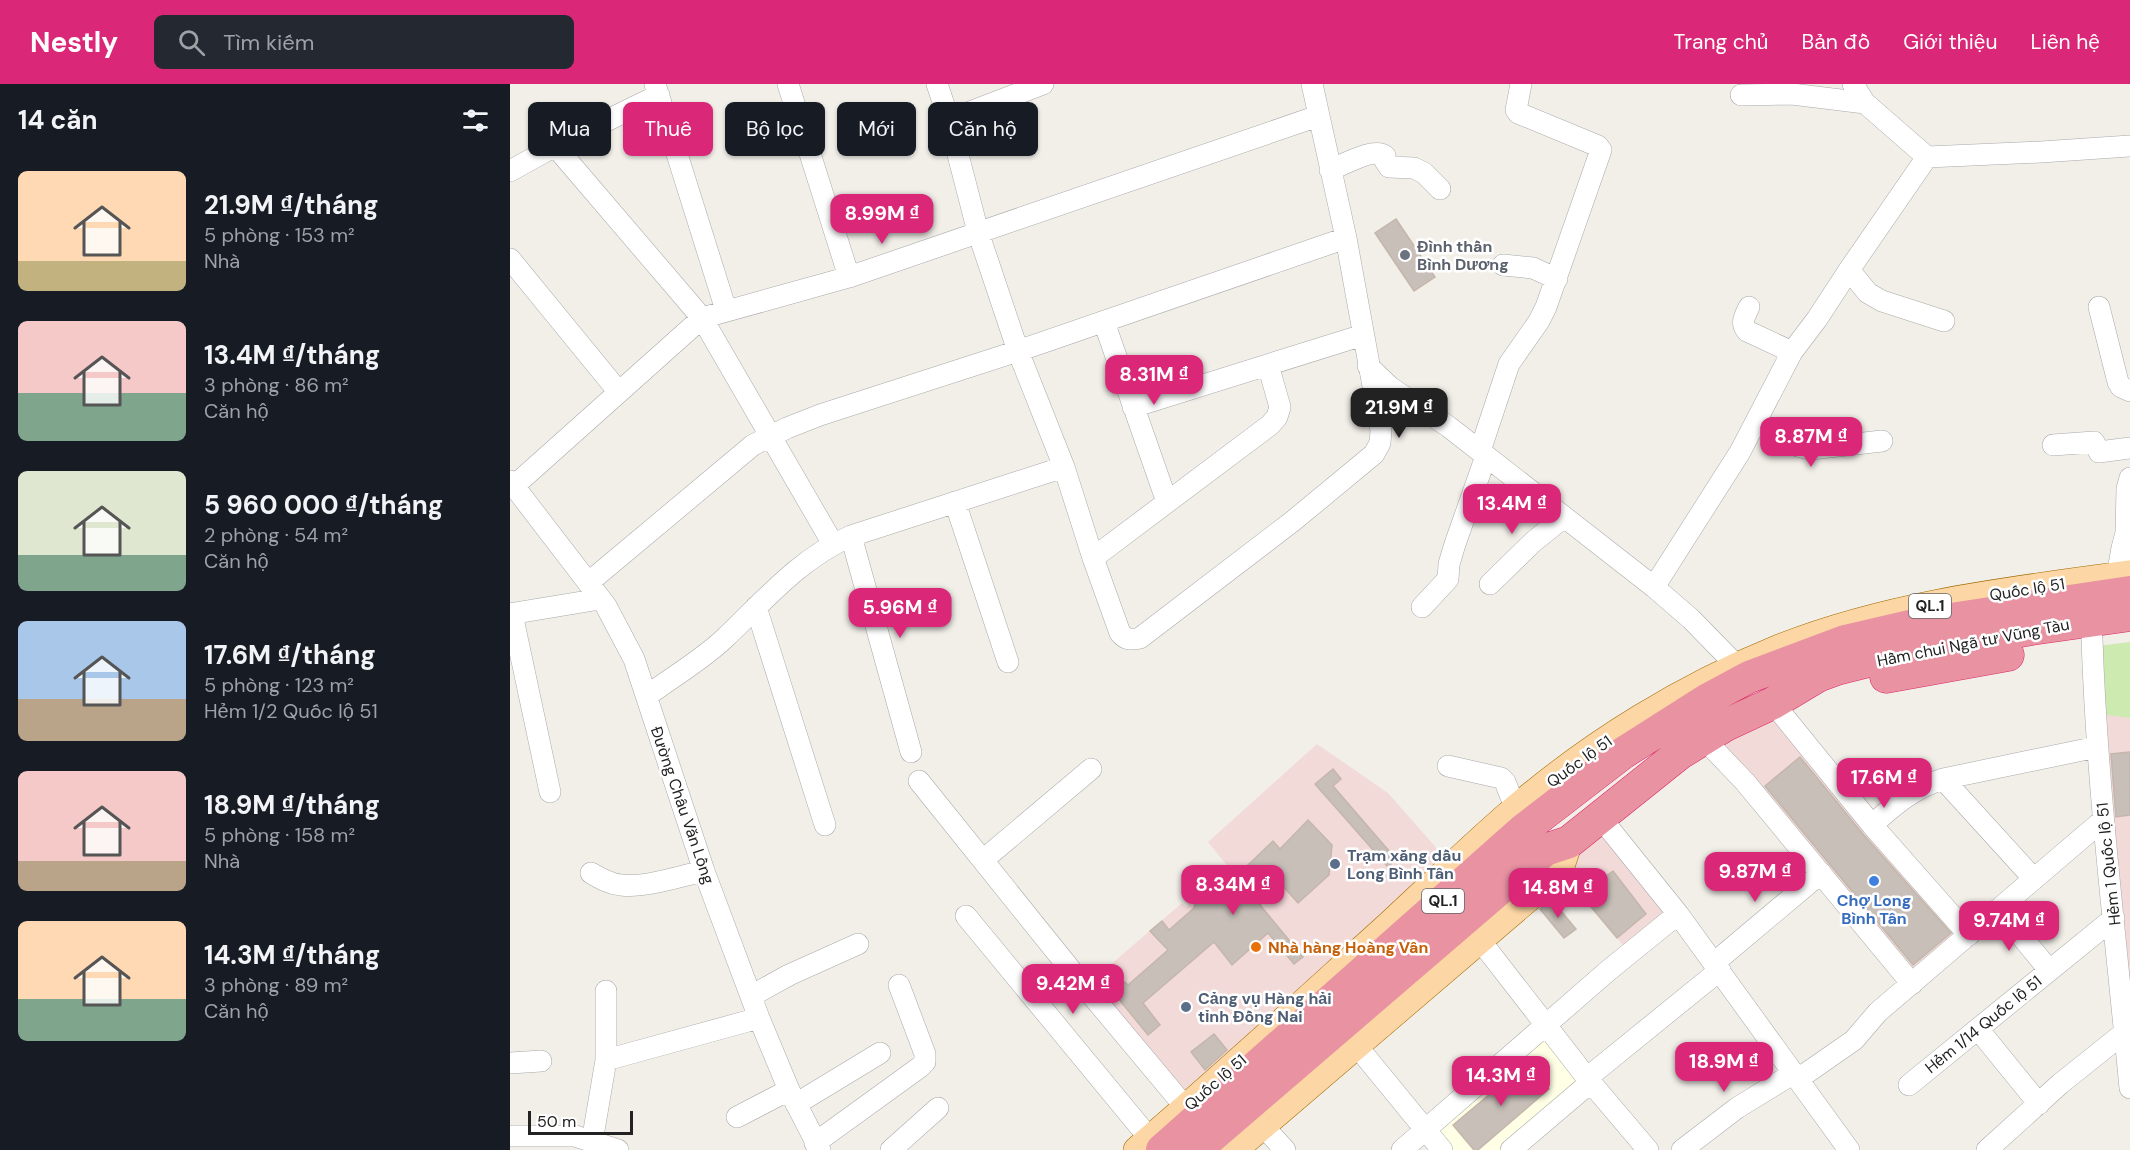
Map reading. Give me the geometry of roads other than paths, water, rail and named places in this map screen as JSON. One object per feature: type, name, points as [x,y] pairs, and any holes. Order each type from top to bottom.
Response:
[{"type":"highway","name":"Quốc lộ 51","points":[[1192,1126],[1523,830],[1623,753],[1708,699],[1741,673],[1845,641],[2126,581]]},
{"type":"highway","name":"Hầm chui Ngã tư Vũng Tàu","points":[[1818,676],[1925,647],[2130,615]]},
{"type":"highway","points":[[1818,676],[1841,685],[2130,634]]},
{"type":"highway","name":"Quốc lộ 51","points":[[1150,1146],[1192,1126],[1254,1116],[1545,850],[1569,842],[1655,772],[1704,738],[1773,703],[1818,676]]},
{"type":"main road","name":"Quốc lộ 51","points":[[1192,1126],[1244,1057],[1516,808],[1634,721],[1688,690],[1741,673]]},
{"type":"main road","name":"Quốc lộ 51","points":[[1234,1150],[1254,1116],[1356,1045],[1559,872],[1569,842]]},
{"type":"street","points":[[788,84],[849,277]]},
{"type":"street","points":[[938,84],[944,102]]},
{"type":"street","points":[[996,102],[1043,84]]},
{"type":"street","points":[[958,156],[978,232],[1018,351],[1065,466],[1093,558],[1120,633],[1124,638],[1132,640],[1140,638],[1293,521],[1374,454],[1380,443],[1380,430],[1346,238],[1312,84]]},
{"type":"street","points":[[1422,607],[1448,579],[1449,564],[1509,364],[1539,321],[1557,279],[1601,150],[1598,146],[1572,134],[1518,113],[1516,110],[1521,84]]},
{"type":"street","points":[[1853,84],[1865,103],[1927,157],[2130,146]]},
{"type":"street","points":[[611,115],[657,90],[726,310]]},
{"type":"street","points":[[1741,95],[1792,93],[1865,103]]},
{"type":"street","points":[[512,483],[702,318],[849,277],[1318,116]]},
{"type":"street","points":[[1330,170],[1380,152],[1385,156],[1389,167],[1414,168],[1424,173],[1440,189]]},
{"type":"street","points":[[510,171],[537,156]]},
{"type":"street","points":[[564,156],[702,318],[770,436],[842,540],[911,752]]},
{"type":"street","points":[[1654,587],[1740,452],[1792,352],[1927,157]]},
{"type":"street","points":[[550,792],[511,614],[594,591],[753,445],[820,415],[1018,351],[1346,238]]},
{"type":"street","points":[[510,260],[618,391]]},
{"type":"street","points":[[1503,265],[1533,268],[1557,279]]},
{"type":"street","points":[[1849,270],[1868,293],[1882,301],[1944,321]]},
{"type":"street","points":[[1749,306],[1743,327],[1792,352]]},
{"type":"street","points":[[2099,307],[2118,382],[2121,387],[2130,391]]},
{"type":"street","points":[[1104,322],[1167,502]]},
{"type":"street","points":[[1133,407],[1363,335]]},
{"type":"street","points":[[1093,558],[1270,425],[1277,417],[1280,407],[1268,365]]},
{"type":"street","points":[[1368,366],[1390,387],[1449,427],[1654,587],[1690,619],[1741,673]]},
{"type":"street","points":[[1757,421],[1801,448],[1882,441]]},
{"type":"street","points":[[2053,445],[2094,442],[2099,452],[2130,448]]},
{"type":"street","points":[[647,696],[723,640],[756,607],[803,566],[842,540],[1065,466]]},
{"type":"street","points":[[2126,581],[2122,548],[2126,533],[2127,489],[2130,478]]},
{"type":"street","name":"Đường Châu Văn Lồng","points":[[512,483],[594,591],[634,659],[695,836],[704,871],[759,1018],[792,1097],[818,1146]]},
{"type":"street","points":[[955,502],[1008,662]]},
{"type":"street","points":[[1490,584],[1533,542],[1564,517]]},
{"type":"street","points":[[756,607],[825,825]]},
{"type":"street","name":"Hẻm 1 Quốc lộ 51","points":[[2092,639],[2103,820],[2114,918],[2125,983],[2125,1032],[2130,1088]]},
{"type":"street","points":[[1773,703],[1872,825],[1969,935]]},
{"type":"street","points":[[1704,738],[1745,782],[1912,984]]},
{"type":"street","points":[[1872,825],[1896,803],[1924,785],[1942,779],[2097,747]]},
{"type":"street","points":[[1448,766],[1501,778],[1516,808]]},
{"type":"street","points":[[983,860],[1091,769]]},
{"type":"street","points":[[1942,779],[2034,879]]},
{"type":"street","points":[[919,781],[1192,1126]]},
{"type":"street","points":[[1600,817],[1717,966],[1796,1076],[1840,1146]]},
{"type":"street","points":[[1682,1150],[1737,1108],[1796,1076],[1854,1040],[1878,1012],[2103,820]]},
{"type":"street","points":[[591,873],[604,881],[622,886],[644,884],[704,871]]},
{"type":"street","points":[[1511,1150],[1821,873]]},
{"type":"street","points":[[1999,909],[2049,970]]},
{"type":"street","points":[[1402,1150],[1609,969],[1678,914]]},
{"type":"street","points":[[966,916],[1150,1146]]},
{"type":"street","name":"Hẻm 1/14 Quốc lộ 51","points":[[1909,1085],[2114,918]]},
{"type":"street","points":[[1479,939],[1589,1080],[1648,1150]]},
{"type":"street","points":[[751,996],[789,975],[858,944]]},
{"type":"street","points":[[818,1146],[925,1062],[925,1054],[899,985]]},
{"type":"street","points":[[591,1142],[606,1060],[606,991]]},
{"type":"street","points":[[606,1060],[759,1018]]},
{"type":"street","points":[[1978,1029],[2039,1104]]},
{"type":"street","points":[[1987,1150],[2125,1032]]},
{"type":"street","points":[[1356,1045],[1442,1150]]},
{"type":"street","points":[[737,1117],[792,1097],[880,1053]]},
{"type":"street","points":[[510,1063],[542,1061]]},
{"type":"street","points":[[891,1150],[938,1108]]},
{"type":"street","points":[[1254,1116],[1285,1150]]},
{"type":"street","points":[[510,1136],[575,1137],[618,1150]]},
{"type":"place","name":"Đình thần Bình Dương","points":[[1405,255]]},
{"type":"place","name":"Trạm xăng dầu Long Bình Tân","points":[[1335,864]]},
{"type":"place","name":"Chợ Long Bình Tân","points":[[1874,881]]},
{"type":"place","name":"Nhà hàng Hoàng Vân","points":[[1256,947]]},
{"type":"place","name":"Cảng vụ Hàng hải tỉnh Đồng Nai","points":[[1186,1007]]}]
